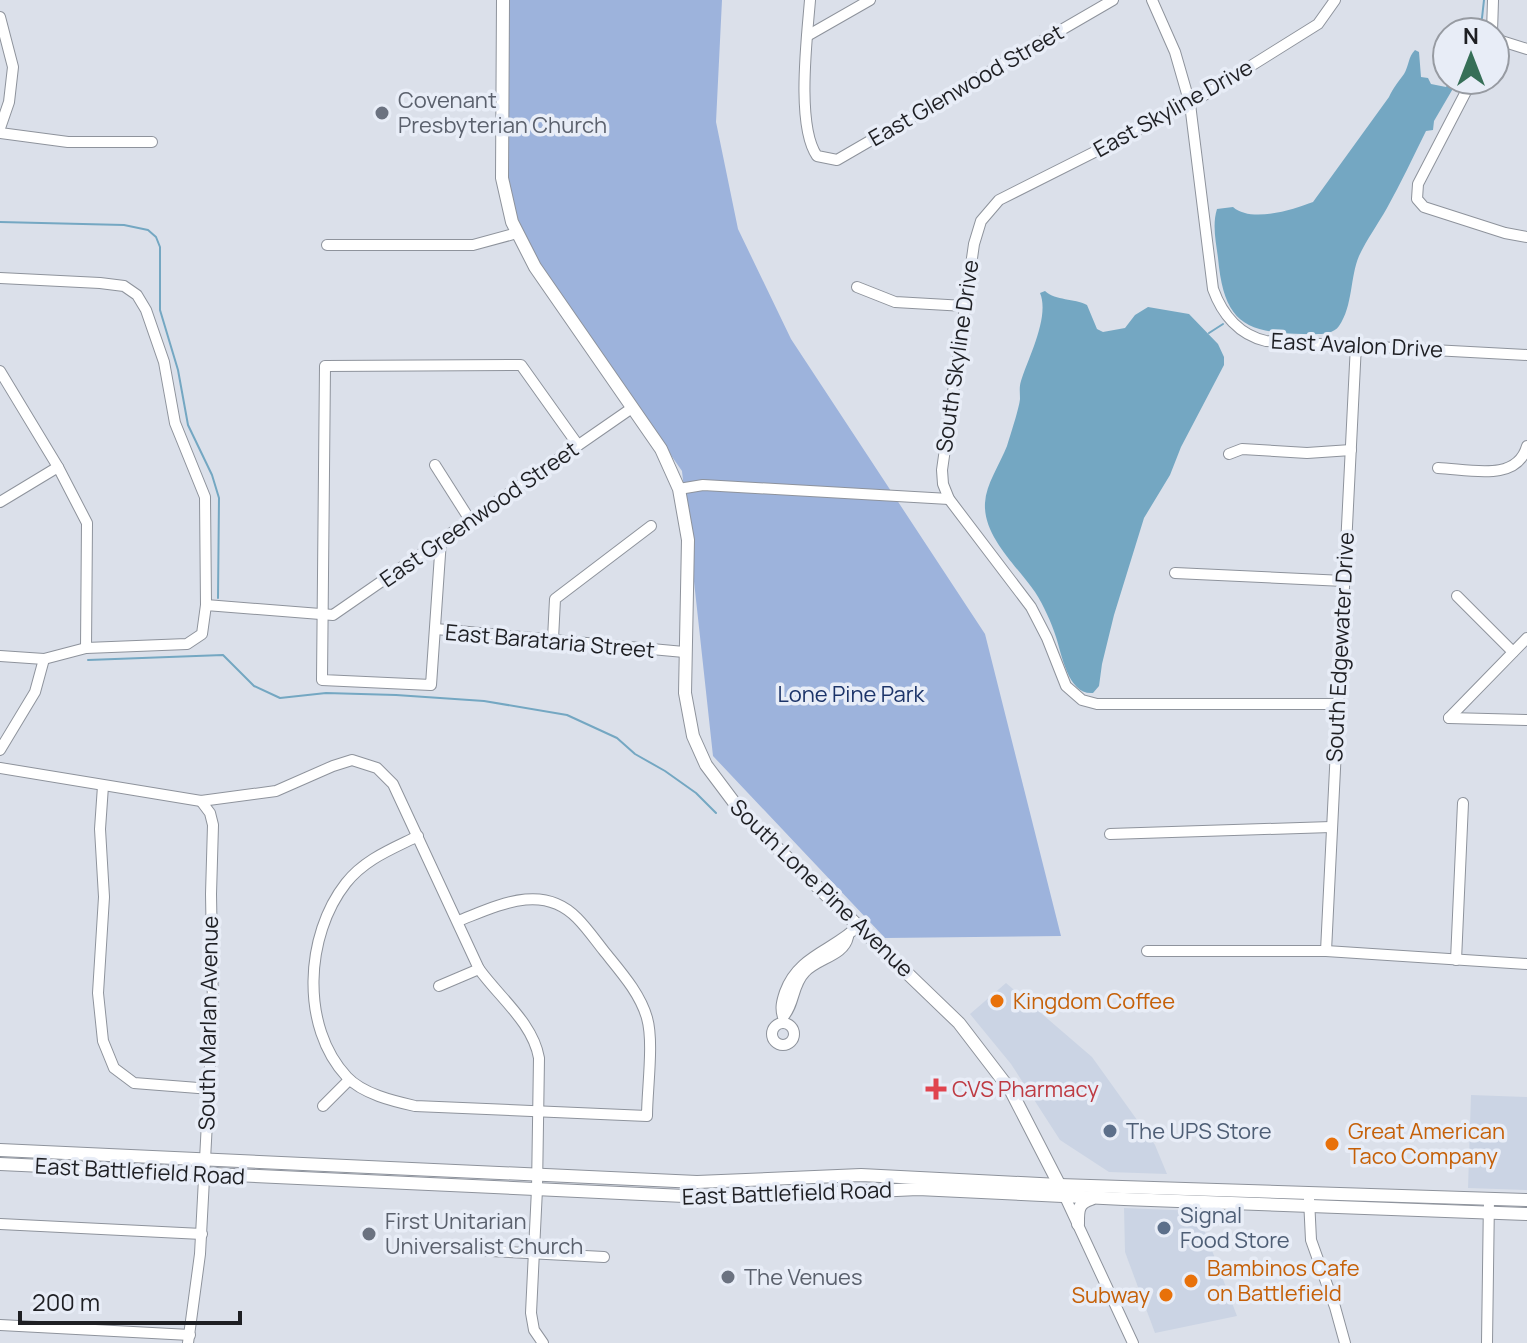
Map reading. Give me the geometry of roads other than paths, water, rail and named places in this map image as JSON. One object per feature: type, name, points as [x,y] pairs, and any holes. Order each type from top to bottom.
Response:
[{"type":"main road","name":"South Lone Pine Avenue","points":[[503,0],[501,166],[506,200],[517,233],[535,267],[666,459],[679,489],[688,540],[685,693],[697,746],[713,776],[745,817],[940,1003],[972,1039],[1011,1091],[1062,1191]]},
{"type":"main road","points":[[1019,1182],[1034,1177],[1039,1171],[1040,1155],[1034,1137]]},
{"type":"main road","name":"East Battlefield Road","points":[[0,1150],[204,1160],[727,1198],[918,1189],[1309,1191],[1527,1200]]},
{"type":"main road","name":"East Battlefield Road","points":[[0,1164],[205,1174],[537,1183],[697,1182],[861,1175],[1019,1182],[1097,1198],[1527,1214]]},
{"type":"main road","points":[[1078,1224],[1079,1207],[1083,1202],[1097,1198]]},
{"type":"street","points":[[807,36],[810,0]]},
{"type":"street","points":[[807,36],[870,0]]},
{"type":"street","name":"East Glenwood Street","points":[[807,36],[805,111],[808,143],[817,156],[837,160],[1113,0]]},
{"type":"street","points":[[1152,0],[1175,52],[1190,104]]},
{"type":"street","name":"East Skyline Drive","points":[[999,200],[1190,104],[1318,24],[1335,0]]},
{"type":"street","points":[[0,17],[13,67],[9,102],[0,131],[68,142],[152,142]]},
{"type":"street","points":[[1464,96],[1418,184],[1416,197],[1424,207],[1527,237]]},
{"type":"street","name":"East Avalon Drive","points":[[1190,104],[1213,289],[1231,321],[1254,337],[1273,341],[1527,355]]},
{"type":"street","name":"South Skyline Drive","points":[[999,200],[981,221],[974,244],[942,455],[943,484],[949,499],[1031,607],[1066,686],[1078,698],[1097,704],[1338,704]]},
{"type":"street","points":[[327,245],[465,245],[490,242],[517,233]]},
{"type":"street","points":[[0,278],[124,286],[137,295],[146,310],[164,362],[175,423],[201,484],[205,510],[206,605],[202,634],[187,644],[86,648],[44,659],[0,656]]},
{"type":"street","points":[[857,287],[895,302],[965,306]]},
{"type":"street","name":"South Edgewater Drive","points":[[1326,951],[1356,344]]},
{"type":"street","points":[[206,605],[324,616],[325,366],[521,365],[578,445]]},
{"type":"street","points":[[0,371],[58,467],[87,523],[86,648]]},
{"type":"street","name":"East Greenwood Street","points":[[324,616],[333,615],[632,408]]},
{"type":"street","points":[[1438,468],[1510,469],[1517,464],[1527,446]]},
{"type":"street","points":[[1229,454],[1242,449],[1307,453],[1351,450]]},
{"type":"street","points":[[435,465],[470,520]]},
{"type":"street","points":[[0,502],[58,467]]},
{"type":"street","points":[[679,489],[703,485],[949,499]]},
{"type":"street","points":[[553,639],[555,599],[651,526]]},
{"type":"street","points":[[436,629],[441,540]]},
{"type":"street","points":[[1175,573],[1344,581]]},
{"type":"street","points":[[1457,596],[1513,652]]},
{"type":"street","name":"East Barataria Street","points":[[324,616],[322,680],[431,685],[436,629],[684,652]]},
{"type":"street","points":[[1527,638],[1449,718],[1527,720]]},
{"type":"street","points":[[0,750],[35,692],[44,659]]},
{"type":"street","points":[[0,768],[201,801],[276,791],[352,760],[377,768],[393,784],[479,969],[530,1031],[536,1044],[539,1058],[532,1322],[543,1343]]},
{"type":"street","points":[[103,786],[100,829],[104,897],[98,993],[103,1041],[114,1068],[134,1083],[211,1089]]},
{"type":"street","name":"South Marlan Avenue","points":[[189,1339],[202,1234],[204,1160],[211,1089],[213,825],[210,813],[201,801]]},
{"type":"street","points":[[1456,960],[1463,803]]},
{"type":"street","points":[[1110,834],[1331,827]]},
{"type":"street","points":[[418,836],[367,861],[331,904],[321,931],[315,962],[316,1018],[333,1058],[349,1080],[387,1099],[415,1106],[647,1116],[647,1018],[630,983],[577,917],[546,900],[528,899],[509,901],[458,921]]},
{"type":"street","points":[[783,1020],[781,1010],[789,982],[800,972],[805,961],[840,945],[859,925]]},
{"type":"street","points":[[1147,951],[1326,951],[1527,964]]},
{"type":"street","points":[[439,986],[479,969]]},
{"type":"street","points":[[323,1106],[349,1080]]},
{"type":"street","name":"South Lone Pine Avenue","points":[[1062,1191],[1133,1343]]},
{"type":"street","points":[[1309,1191],[1312,1245],[1345,1343]]},
{"type":"street","points":[[1487,1343],[1489,1198]]},
{"type":"street","points":[[0,1224],[202,1234]]},
{"type":"street","points":[[452,1249],[604,1257]]},
{"type":"street","points":[[0,1325],[189,1339]]},
{"type":"waterway","points":[[1482,16],[1484,0]]},
{"type":"waterway","points":[[0,222],[124,225],[148,230],[156,237],[160,247],[160,310],[178,370],[188,425],[212,475],[219,498],[218,598]]},
{"type":"waterway","points":[[1209,333],[1223,324]]},
{"type":"waterway","points":[[88,660],[223,655],[254,686],[280,698],[326,693],[396,695],[484,701],[567,715],[617,738],[635,754],[696,793],[716,813]]},
{"type":"place","name":"Covenant Presbyterian Church","points":[[382,113]]},
{"type":"place","name":"Kingdom Coffee","points":[[997,1001]]},
{"type":"place","name":"CVS Pharmacy","points":[[936,1089]]},
{"type":"place","name":"The UPS Store","points":[[1110,1131]]},
{"type":"place","name":"Great American Taco Company","points":[[1332,1144]]},
{"type":"place","name":"Signal Food Store","points":[[1164,1228]]},
{"type":"place","name":"First Unitarian Universalist Church","points":[[369,1234]]},
{"type":"place","name":"The Venues","points":[[728,1277]]},
{"type":"place","name":"Bambinos Cafe on Battlefield","points":[[1191,1281]]},
{"type":"place","name":"Subway","points":[[1166,1295]]},
{"type":"park label","name":"Lone Pine Park","points":[[851,694]]}]
